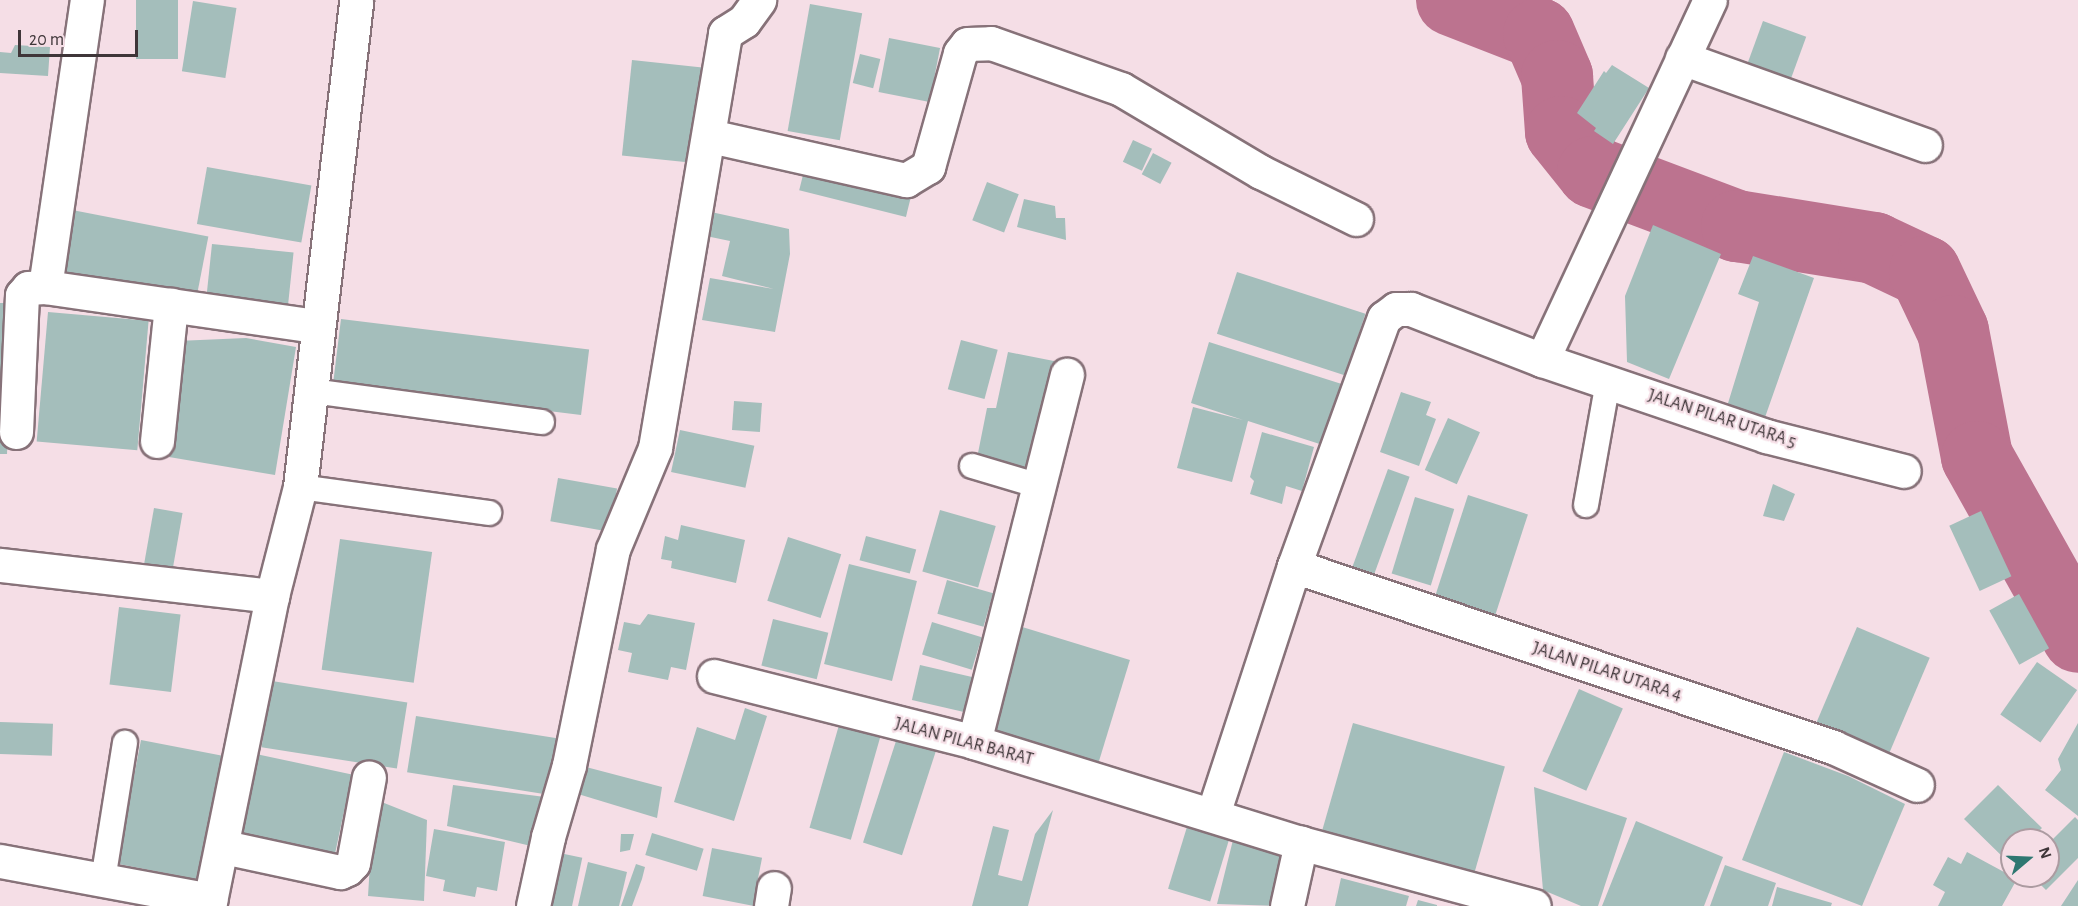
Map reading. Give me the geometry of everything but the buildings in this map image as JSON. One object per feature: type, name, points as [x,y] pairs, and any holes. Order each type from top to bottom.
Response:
[{"type":"street","points":[[45,287],[87,0]]},
{"type":"street","points":[[0,861],[209,903],[224,847],[272,596],[300,488],[356,0]]},
{"type":"street","points":[[533,906],[548,837],[569,765],[613,549],[655,448],[710,136],[725,33],[744,21],[759,0]]},
{"type":"street","points":[[1542,360],[1638,149],[1710,0]]},
{"type":"street","points":[[710,136],[906,180],[928,167],[960,52],[967,44],[991,43],[1121,89],[1261,172],[1356,219]]},
{"type":"street","points":[[1682,58],[1925,145]]},
{"type":"street","points":[[16,432],[22,295],[28,288],[45,287],[317,326]]},
{"type":"street","points":[[157,441],[171,305]]},
{"type":"street","name":"JALAN PILAR UTARA 5","points":[[1213,814],[1294,566],[1384,318],[1396,309],[1411,309],[1542,360],[1766,436],[1904,471]]},
{"type":"street","points":[[975,742],[1036,485],[1067,375]]},
{"type":"street","points":[[0,565],[272,596]]},
{"type":"street","name":"JALAN PILAR UTARA 4","points":[[1294,566],[1824,744],[1917,785]]},
{"type":"street","name":"JALAN PILAR BARAT","points":[[714,676],[975,742],[1301,843],[1534,906]]},
{"type":"street","points":[[224,847],[340,872],[348,869],[353,863],[369,777]]},
{"type":"street","points":[[1287,906],[1301,843]]},
{"type":"lane","points":[[1586,505],[1608,382]]},
{"type":"lane","points":[[312,391],[542,422]]},
{"type":"lane","points":[[972,466],[1036,485]]},
{"type":"lane","points":[[300,488],[489,513]]},
{"type":"lane","points":[[103,880],[125,742]]},
{"type":"waterway","points":[[1452,0],[1539,34],[1557,76],[1561,132],[1593,172],[1737,226],[1874,248],[1925,272],[1953,331],[1977,457],[2078,637]]}]
